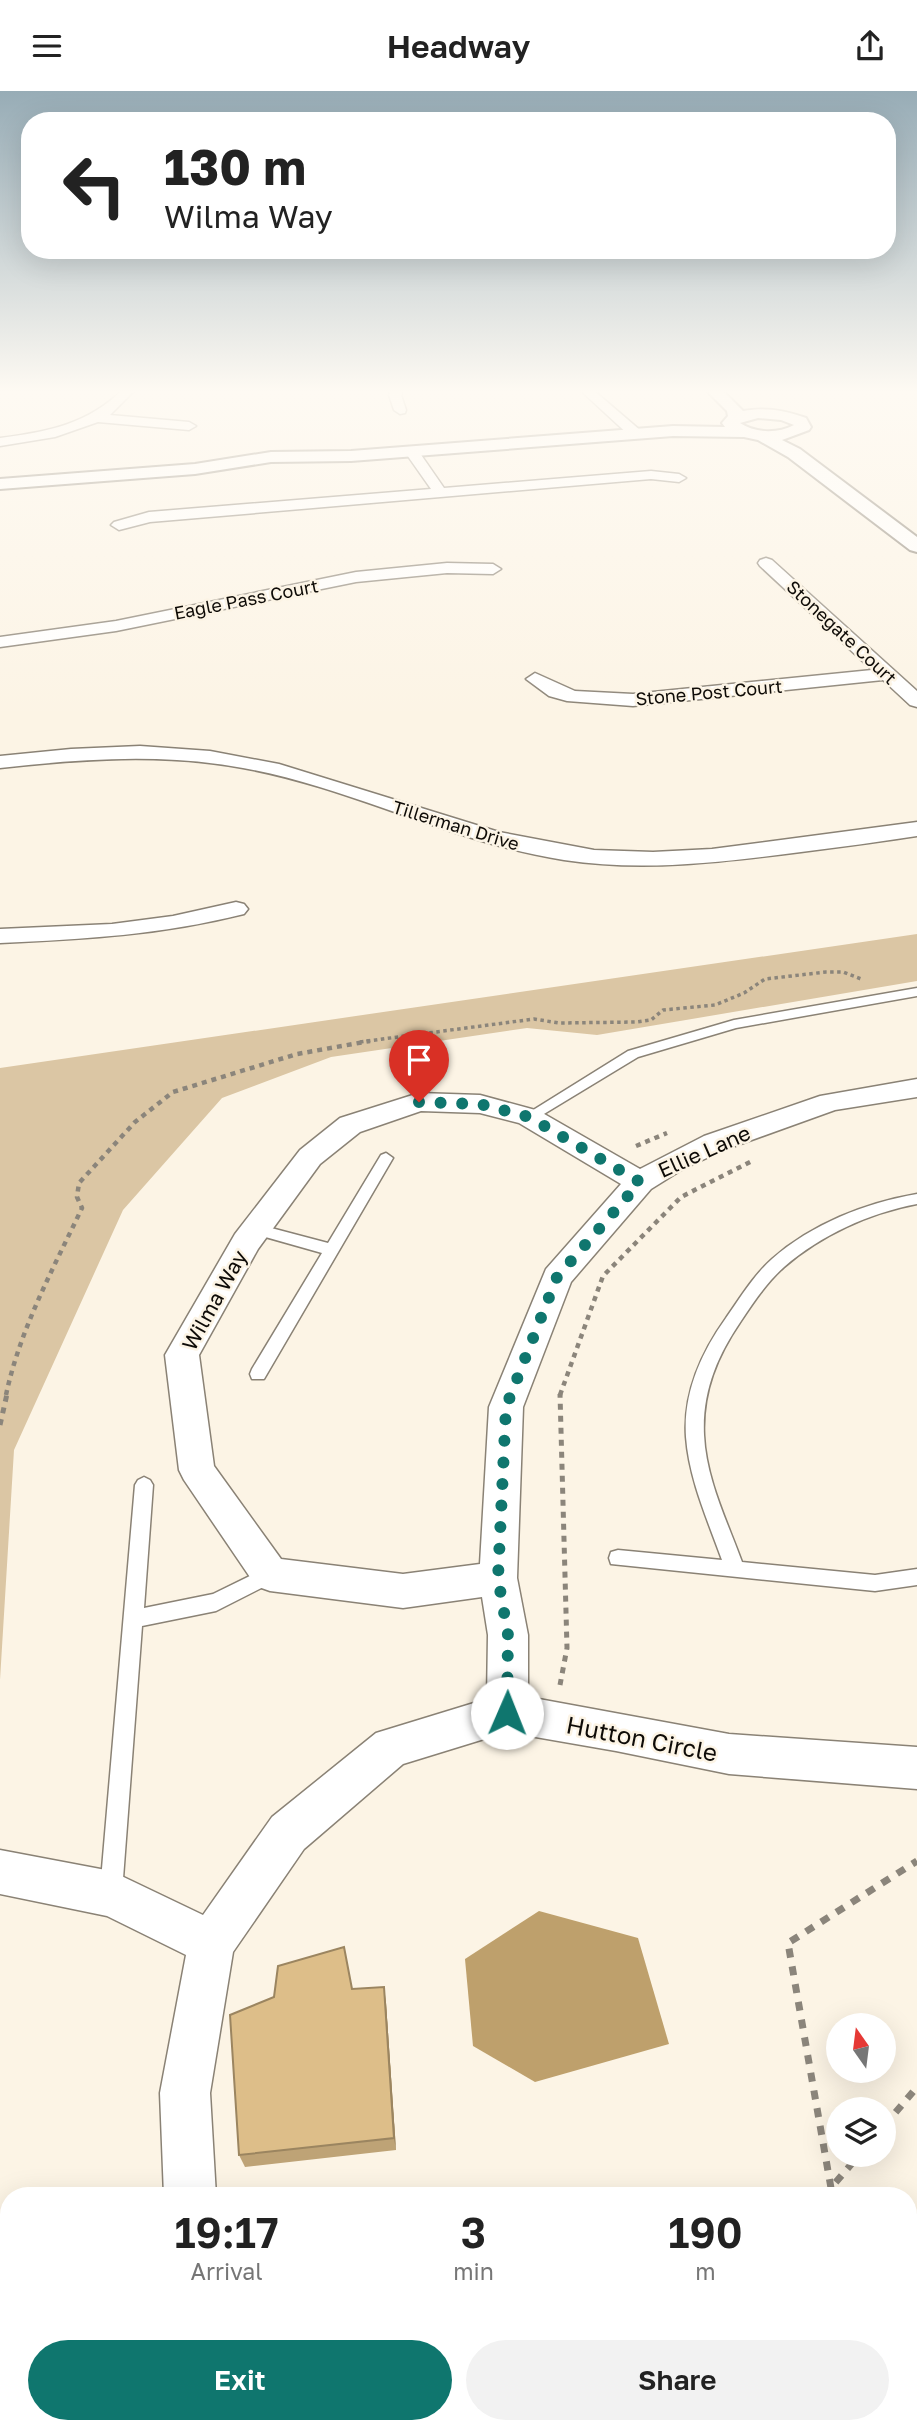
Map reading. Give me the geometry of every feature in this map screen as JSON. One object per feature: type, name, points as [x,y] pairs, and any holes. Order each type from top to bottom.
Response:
[{"type":"main road","points":[[854,498],[917,546]]},
{"type":"main road","points":[[879,498],[917,526]]},
{"type":"street","points":[[119,525],[149,517],[366,498]]},
{"type":"street","name":"Stonegate Court","points":[[766,562],[917,701]]},
{"type":"street","name":"Eagle Pass Court","points":[[0,642],[84,632],[268,593],[345,580],[462,567],[493,569]]},
{"type":"street","name":"Stone Post Court","points":[[535,679],[556,692],[574,697],[633,700],[887,674]]},
{"type":"street","name":"Tillerman Drive","points":[[0,762],[129,751],[211,756],[280,770],[522,846],[597,857],[663,859],[720,856],[917,829]]},
{"type":"street","points":[[0,936],[112,931],[173,923],[236,909]]},
{"type":"street","name":"Ellie Lane","points":[[507,1713],[508,1635],[498,1578],[506,1407],[557,1277],[640,1182],[673,1161],[714,1143],[830,1102],[917,1088]]},
{"type":"street","name":"Wilma Way","points":[[270,1574],[197,1470],[182,1355],[246,1242],[310,1157],[350,1125],[419,1102],[480,1104],[529,1117],[640,1182]]},
{"type":"street","points":[[270,1574],[403,1591],[498,1578]]},
{"type":"street","name":"Hutton Circle","points":[[190,2187],[185,2093],[211,1943],[288,1833],[391,1747],[507,1713],[729,1754],[917,1768]]},
{"type":"street","points":[[0,1872],[111,1894],[211,1943]]},
{"type":"lane","points":[[529,1117],[634,1053],[734,1024],[917,992]]},
{"type":"lane","points":[[258,1374],[386,1158]]},
{"type":"lane","points":[[735,1568],[703,1479],[698,1444],[695,1421],[707,1361],[741,1308],[777,1263],[836,1226],[894,1202],[917,1199]]},
{"type":"lane","points":[[256,1229],[332,1250]]},
{"type":"lane","points":[[111,1894],[144,1485]]},
{"type":"lane","points":[[618,1557],[875,1583],[917,1577]]},
{"type":"lane","points":[[135,1619],[216,1602],[270,1574]]},
{"type":"path","points":[[554,1721],[566,1648],[561,1393],[599,1289],[604,1276],[681,1197],[763,1155]]},
{"type":"path","points":[[831,2187],[788,1943],[917,1861]]},
{"type":"path","points":[[896,2112],[917,2087]]},
{"type":"path","points":[[832,2187],[849,2167]]},
{"type":"shaded area","points":[[917,934],[917,981],[597,1035],[527,1028],[331,1057],[222,1098],[123,1210],[14,1450],[0,1680],[0,1068]]},
{"type":"shaded area","points":[[539,1911],[638,1938],[669,2044],[535,2082],[473,2046],[465,1959]]},
{"type":"building","points":[[344,1947],[352,1989],[384,1987],[394,2138],[239,2155],[230,2015],[274,1997],[278,1966]]},
{"type":"route","points":[[419,1102],[480,1104],[529,1117],[640,1182],[557,1277],[506,1407],[498,1578],[508,1635],[507,1713]]}]
